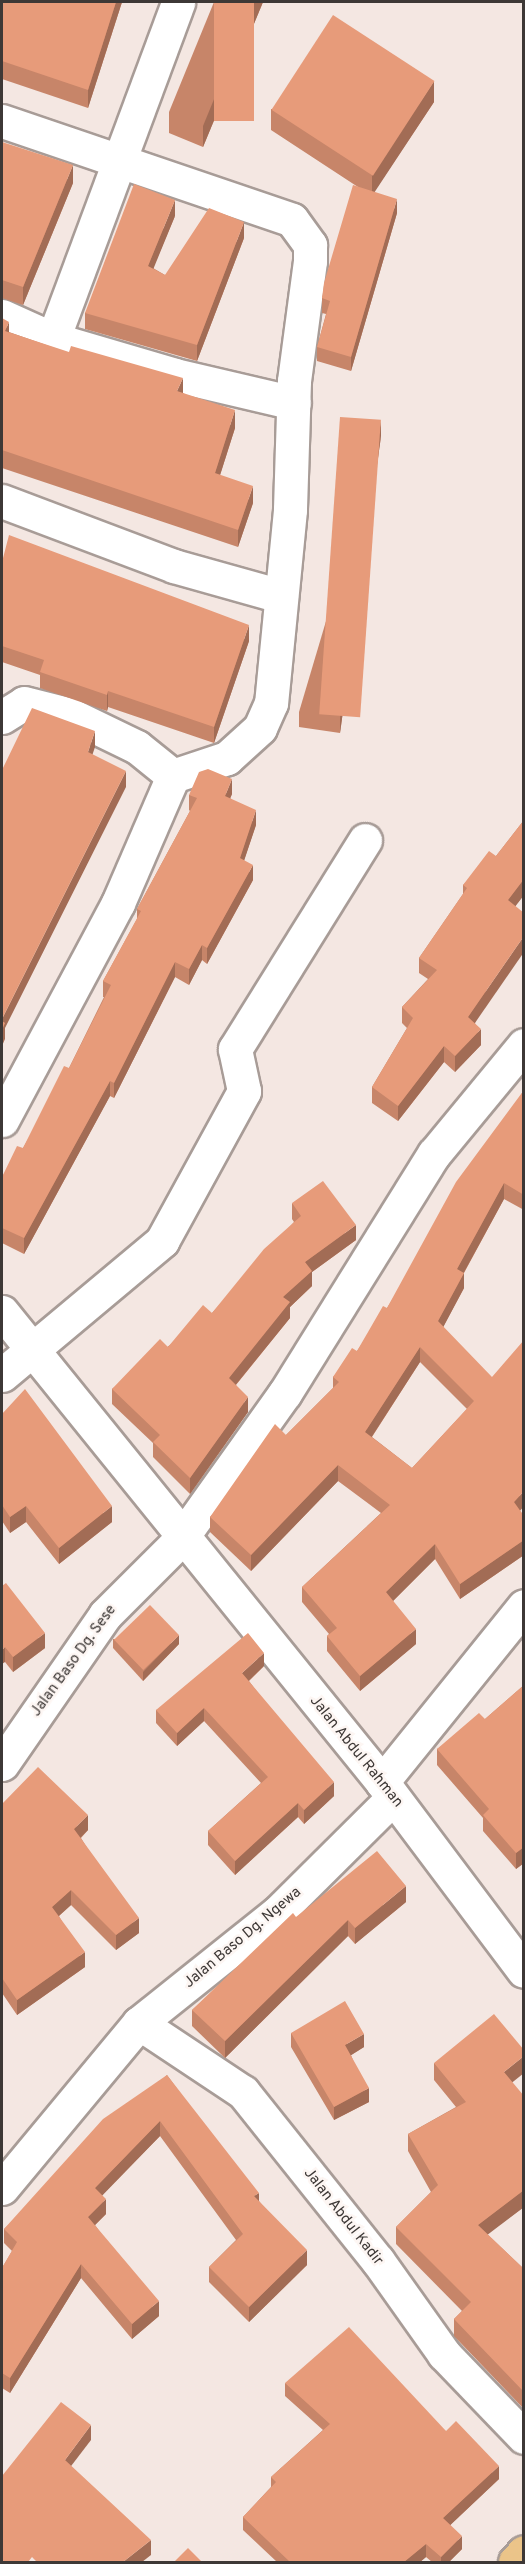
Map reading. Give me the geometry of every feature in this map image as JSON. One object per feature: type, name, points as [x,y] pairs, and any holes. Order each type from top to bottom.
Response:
[{"type":"main road","points":[[514,2562],[524,2552]]},
{"type":"street","points":[[53,339],[178,2]]},
{"type":"street","points":[[2,121],[292,220],[310,245],[294,403],[271,703],[260,728],[227,758],[173,776],[118,903],[2,1120]]},
{"type":"street","points":[[2,316],[53,339],[294,403]]},
{"type":"street","points":[[2,501],[174,566],[281,596]]},
{"type":"street","points":[[2,717],[24,703],[71,715],[136,747],[173,776]]},
{"type":"street","points":[[2,1375],[162,1241],[244,1091],[235,1049],[365,840]]},
{"type":"street","name":"Jalan Baso Dg. Sese","points":[[2,1764],[105,1615],[180,1540],[285,1393],[434,1154],[524,1045]]},
{"type":"street","name":"Jalan Abdul Rahman","points":[[2,1312],[180,1540],[388,1790],[524,1971]]},
{"type":"street","name":"Jalan Baso Dg. Ngewa","points":[[2,2188],[139,2023],[278,1913],[388,1790],[524,1606]]},
{"type":"street","name":"Jalan Abdul Kadir","points":[[139,2023],[243,2092],[378,2261],[444,2354],[524,2437]]},
{"type":"building","points":[[2,2],[116,2],[88,90],[2,61]]},
{"type":"building","points":[[214,2],[254,2],[254,121],[214,121]]},
{"type":"building","points":[[333,15],[434,81],[373,176],[271,110]]},
{"type":"building","points":[[2,142],[73,165],[23,287],[2,280]]},
{"type":"building","points":[[134,184],[175,200],[148,266],[165,275],[209,208],[244,222],[197,345],[85,313]]},
{"type":"building","points":[[353,185],[397,199],[351,357],[317,347],[330,301],[322,298],[324,283]]},
{"type":"building","points":[[2,318],[9,322],[5,331],[69,352],[71,346],[183,378],[177,391],[235,410],[215,473],[253,486],[238,530],[2,450]]},
{"type":"building","points":[[340,417],[381,420],[360,717],[319,714]]},
{"type":"building","points":[[9,535],[249,625],[214,727],[108,691],[107,695],[40,672],[44,660],[2,646],[2,562]]},
{"type":"building","points":[[32,708],[95,731],[88,752],[126,771],[2,1019],[2,770]]},
{"type":"building","points":[[208,769],[232,779],[225,796],[256,810],[240,858],[253,865],[207,948],[202,945],[189,969],[175,962],[114,1083],[110,1081],[24,1238],[2,1228],[2,1177],[17,1146],[23,1148],[64,1066],[69,1068],[111,985],[103,981],[141,911],[137,909],[197,798],[189,795],[199,772]]},
{"type":"building","points":[[524,820],[524,879],[508,900],[524,913],[524,936],[468,1017],[481,1029],[455,1056],[444,1046],[398,1106],[372,1087],[413,1018],[402,1007],[437,970],[419,958],[467,888],[463,885],[489,851],[496,856]]},
{"type":"building","points":[[524,1090],[524,1195],[504,1183],[457,1269],[464,1273],[438,1321],[492,1377],[524,1340],[524,1491],[514,1502],[524,1516],[524,1540],[460,1584],[435,1544],[386,1592],[416,1629],[360,1676],[327,1636],[337,1628],[302,1587],[390,1505],[338,1465],[251,1555],[210,1517],[275,1424],[286,1435],[339,1382],[333,1377],[352,1348],[357,1351],[383,1306],[387,1308],[456,1182]],"holes":[[[420,1347],[474,1401],[412,1468],[365,1432]]]},
{"type":"building","points":[[323,1181],[356,1225],[305,1262],[312,1271],[283,1297],[290,1302],[229,1378],[248,1397],[190,1478],[153,1442],[160,1435],[112,1389],[160,1339],[168,1347],[203,1305],[212,1313],[264,1249],[301,1216],[292,1203]]},
{"type":"building","points":[[25,1389],[112,1506],[59,1548],[26,1506],[10,1517],[2,1505],[2,1414]]},
{"type":"building","points":[[6,1583],[45,1633],[13,1657],[5,1647],[2,1650],[2,1586]]},
{"type":"building","points":[[150,1605],[179,1635],[143,1670],[114,1640]]},
{"type":"building","points":[[248,1633],[264,1653],[242,1673],[334,1782],[304,1810],[298,1803],[235,1861],[208,1831],[268,1777],[204,1708],[177,1733],[156,1710]]},
{"type":"building","points":[[524,1685],[524,1847],[516,1853],[483,1815],[489,1809],[437,1749],[479,1713],[485,1719]]},
{"type":"building","points":[[38,1767],[88,1815],[74,1829],[139,1918],[116,1935],[71,1890],[52,1907],[85,1952],[17,2000],[2,1978],[2,1804]]},
{"type":"building","points":[[377,1851],[406,1886],[355,1928],[348,1920],[225,2041],[192,2010],[293,1913],[296,1917]]},
{"type":"building","points":[[345,2001],[364,2034],[345,2045],[369,2088],[334,2107],[291,2033]]},
{"type":"building","points":[[494,2014],[524,2050],[524,2056],[504,2072],[524,2096],[524,2190],[478,2225],[524,2269],[524,2392],[454,2319],[471,2302],[396,2227],[438,2185],[408,2134],[466,2102],[434,2063]]},
{"type":"building","points":[[167,2075],[259,2193],[254,2196],[307,2250],[249,2307],[209,2267],[243,2234],[160,2121],[95,2188],[106,2199],[88,2217],[159,2301],[132,2324],[81,2264],[10,2378],[2,2373],[2,2268],[17,2242],[4,2229],[103,2119]]},
{"type":"building","points":[[349,2327],[446,2431],[456,2421],[499,2466],[443,2518],[462,2536],[441,2557],[426,2544],[404,2562],[290,2562],[243,2517],[276,2482],[271,2477],[330,2424],[285,2383]]},
{"type":"building","points":[[61,2402],[91,2425],[65,2460],[151,2540],[123,2562],[37,2562],[32,2557],[28,2562],[2,2562],[2,2476]]},
{"type":"building","points":[[188,2548],[202,2562],[174,2562]]}]
